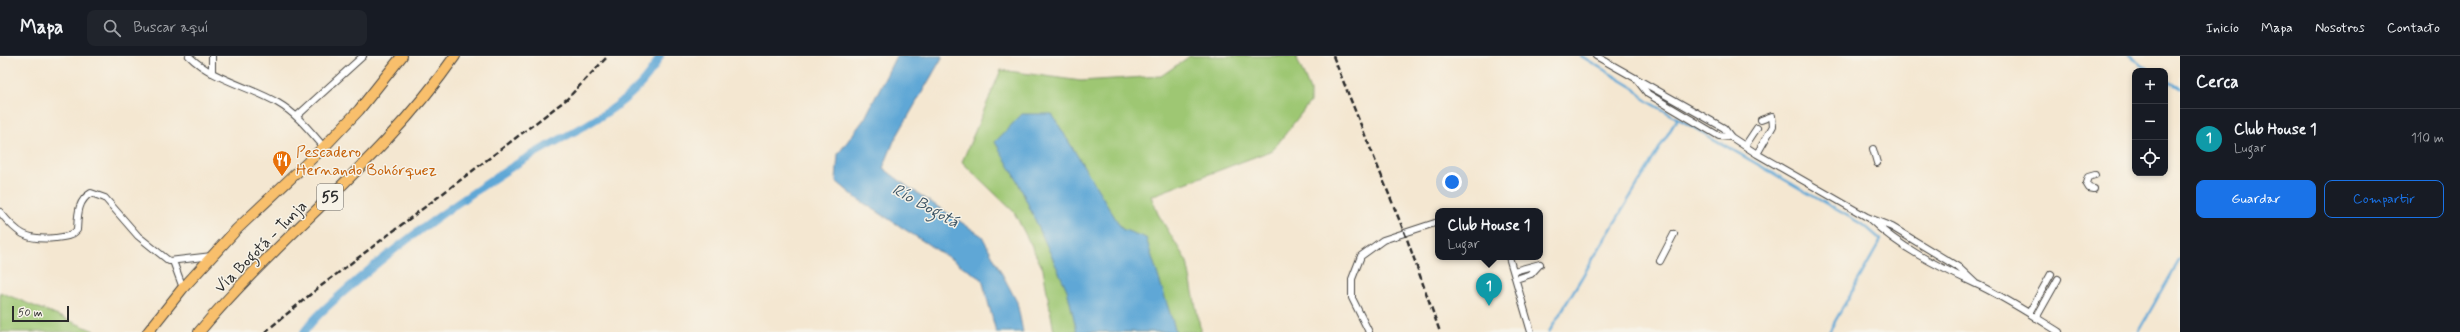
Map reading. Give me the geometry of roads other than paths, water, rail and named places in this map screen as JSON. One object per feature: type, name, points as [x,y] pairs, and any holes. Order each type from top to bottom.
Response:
[{"type":"highway","name":"Vía Bogotá - Tunja","points":[[148,332],[183,288],[212,256],[288,179],[324,147],[359,110],[402,56]]},
{"type":"highway","name":"Vía Bogotá - Tunja","points":[[199,332],[261,263],[387,139],[432,87],[455,56]]},
{"type":"street","points":[[189,56],[200,66],[212,73],[278,103],[297,116],[324,147]]},
{"type":"street","points":[[212,56],[212,73]]},
{"type":"street","points":[[297,116],[363,56]]},
{"type":"street","points":[[1596,56],[1637,80],[1652,86],[1724,128],[1731,138]]},
{"type":"street","points":[[1637,80],[1648,94],[1719,136],[1731,138],[1867,217],[1892,227],[1952,263],[1975,283]]},
{"type":"street","points":[[1757,154],[1773,126],[1772,116],[1761,120]]},
{"type":"street","points":[[1745,146],[1757,128]]},
{"type":"street","points":[[1873,149],[1877,163]]},
{"type":"street","points":[[2094,175],[2088,177],[2086,183],[2089,188],[2094,189]]},
{"type":"street","points":[[0,212],[12,227],[27,237],[40,240],[69,237],[77,230],[78,211],[82,200],[91,193],[96,194],[105,198],[138,236],[158,253],[173,261],[212,256]]},
{"type":"street","points":[[1867,217],[1886,235],[1953,274],[1975,283],[2029,313],[2059,332]]},
{"type":"street","points":[[1369,332],[1352,298],[1352,279],[1361,256],[1383,240],[1435,223]]},
{"type":"street","points":[[1660,261],[1674,234]]},
{"type":"street","points":[[1510,260],[1532,332]]},
{"type":"street","points":[[173,261],[183,288]]},
{"type":"street","points":[[1514,271],[1540,264],[1531,274],[1516,279]]},
{"type":"street","points":[[2029,313],[2051,274]]},
{"type":"street","points":[[2036,318],[2058,278]]},
{"type":"water","name":"Río Bogotá","points":[[896,56],[943,56],[894,141],[883,168],[908,187],[982,236],[1017,302],[1023,332],[996,332],[982,279],[856,198],[836,181],[838,154],[865,118]]},
{"type":"water","points":[[1022,114],[1052,114],[1122,229],[1146,238],[1176,332],[1077,332],[1067,290],[1016,178],[995,142]]},
{"type":"waterway","points":[[304,332],[321,312],[354,283],[392,251],[432,221],[534,153],[596,120],[615,107],[633,92],[648,75],[660,56]]},
{"type":"waterway","points":[[1581,56],[1634,88],[1644,99],[1865,226],[1881,240],[1829,332]]},
{"type":"waterway","points":[[2129,56],[2148,68]]},
{"type":"waterway","points":[[2168,81],[2180,88]]},
{"type":"waterway","points":[[1549,332],[1677,119]]},
{"type":"waterway","points":[[2138,332],[2180,259]]},
{"type":"railway","points":[[265,332],[317,289],[567,99],[608,56]]},
{"type":"railway","points":[[1333,56],[1407,239],[1440,332]]},
{"type":"place","name":"Pescadero Hernando Bohórquez","points":[[282,177]]},
{"type":"place","name":"Club House 1","points":[[1489,306]]}]
